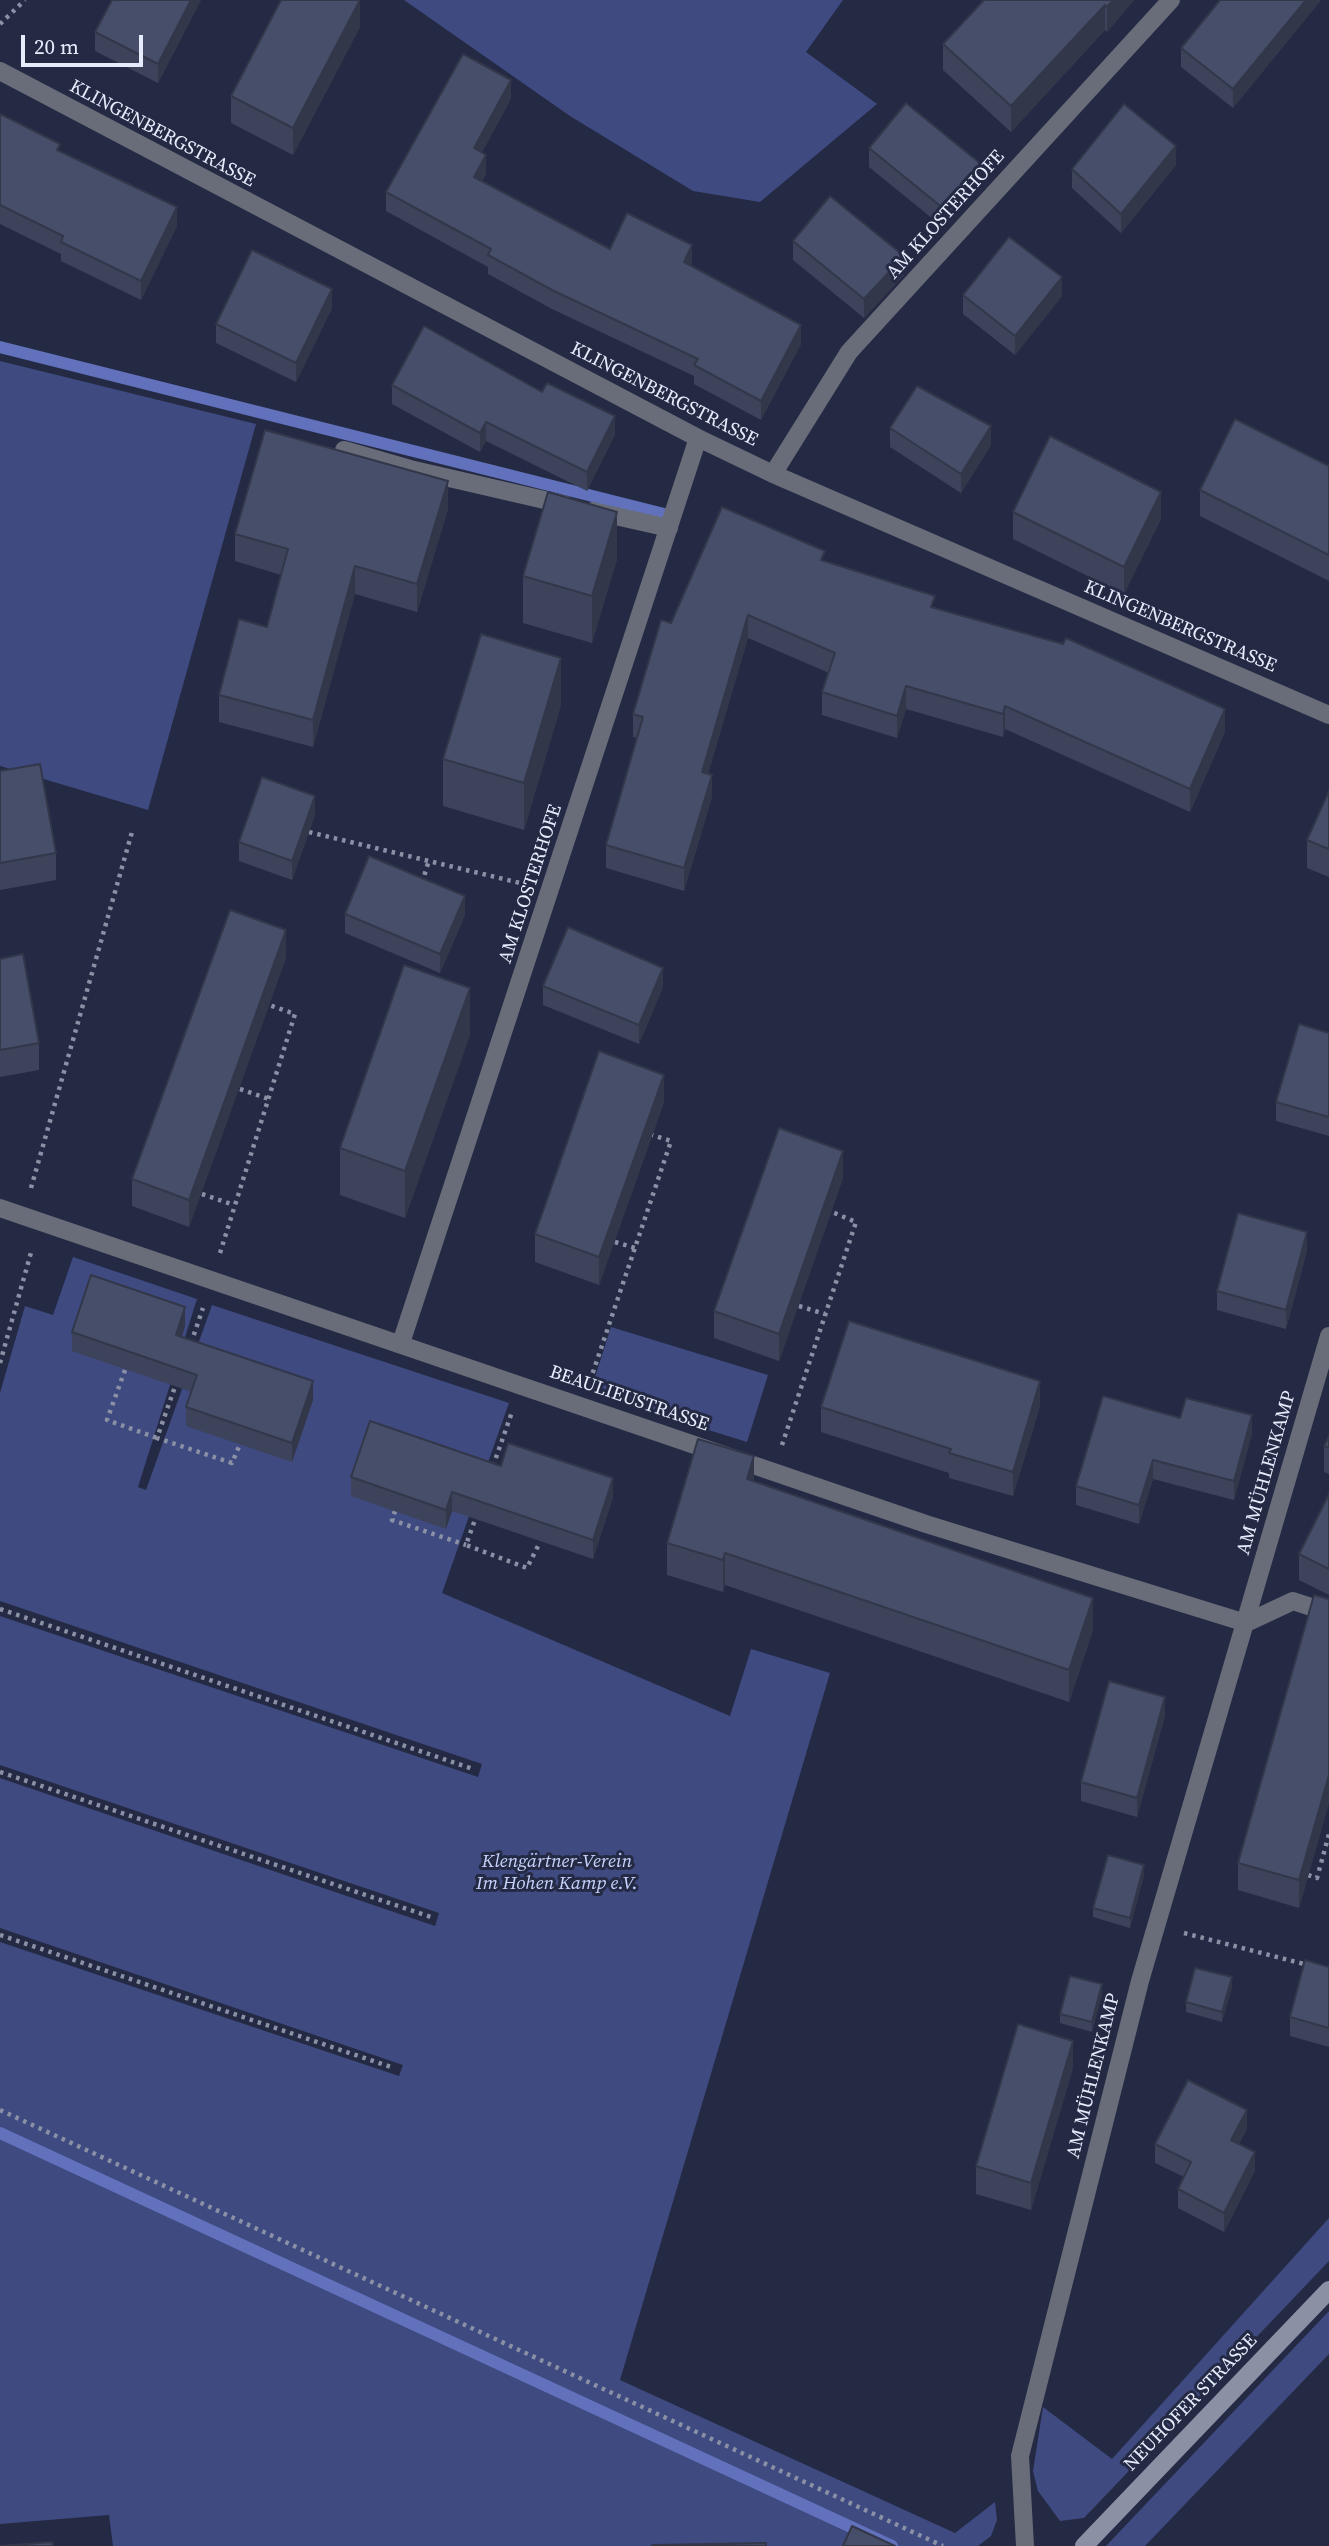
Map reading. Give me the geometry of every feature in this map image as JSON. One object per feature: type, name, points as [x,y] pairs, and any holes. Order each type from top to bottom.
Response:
[{"type":"street","name":"AM KLOSTERHOFE","points":[[773,474],[849,352],[1171,0]]},
{"type":"street","name":"KLINGENBERGSTRASSE","points":[[0,71],[698,438],[773,474],[1329,715]]},
{"type":"street","name":"AM KLOSTERHOFE","points":[[401,1343],[698,438]]},
{"type":"street","points":[[344,450],[410,469],[668,528]]},
{"type":"street","name":"BEAULIEUSTRASSE","points":[[0,1208],[926,1524],[1246,1623]]},
{"type":"street","name":"AM MÜHLENKAMP","points":[[1025,2546],[1020,2456],[1156,1926],[1329,1336]]},
{"type":"street","points":[[1246,1623],[1293,1601],[1329,1613]]},
{"type":"street","name":"NEUHOFER STRASSE","points":[[1084,2546],[1329,2290]]},
{"type":"path","points":[[0,24],[25,0]]},
{"type":"path","points":[[0,1363],[34,1242],[23,1217],[132,832]]},
{"type":"path","points":[[309,832],[551,890]]},
{"type":"path","points":[[418,895],[429,860]]},
{"type":"path","points":[[190,1346],[213,1281],[234,1205],[295,1014],[269,1005]]},
{"type":"path","points":[[240,1089],[269,1099]]},
{"type":"path","points":[[582,1405],[671,1141],[652,1135]]},
{"type":"path","points":[[202,1194],[234,1205]]},
{"type":"path","points":[[773,1473],[856,1222],[832,1212]]},
{"type":"path","points":[[615,1242],[635,1248]]},
{"type":"path","points":[[799,1306],[825,1314]]},
{"type":"path","points":[[125,1370],[107,1420],[232,1463],[240,1444]]},
{"type":"path","points":[[157,1437],[180,1372]]},
{"type":"path","points":[[492,1471],[522,1385]]},
{"type":"path","points":[[466,1545],[479,1508]]},
{"type":"path","points":[[395,1511],[392,1520],[527,1567],[540,1542]]},
{"type":"path","points":[[0,1609],[473,1769]]},
{"type":"path","points":[[0,1772],[431,1917]]},
{"type":"path","points":[[1308,1875],[1317,1878],[1329,1834]]},
{"type":"path","points":[[1156,1926],[1316,1967]]},
{"type":"path","points":[[0,1935],[394,2068]]},
{"type":"path","points":[[0,2110],[943,2546]]},
{"type":"green space","points":[[404,0],[843,0],[806,52],[877,104],[760,202],[693,191],[570,116]]},
{"type":"green space","points":[[0,361],[256,424],[148,810],[0,766]]},
{"type":"green space","name":"Klengärtner-Verein Im Hohen Kamp e.V.","points":[[73,1257],[197,1299],[138,1487],[146,1490],[212,1305],[509,1403],[442,1593],[730,1716],[751,1649],[830,1673],[620,2380],[955,2533],[995,2502],[997,2520],[991,2536],[978,2546],[113,2546],[109,2515],[0,2524],[0,1942],[399,2076],[403,2065],[0,1928],[0,1778],[435,1926],[439,1913],[0,1765],[0,1616],[478,1777],[482,1764],[0,1601],[0,1393],[25,1306],[53,1315]]},
{"type":"green space","points":[[611,1327],[768,1375],[747,1442],[590,1393]]},
{"type":"green space","points":[[1329,2218],[1329,2261],[1084,2518],[1060,2521],[1038,2491],[1033,2471],[1043,2407],[1112,2459]]},
{"type":"green space","points":[[1329,2311],[1329,2354],[1145,2546],[1106,2546]]},
{"type":"building","points":[[112,0],[191,0],[158,64],[95,32]]},
{"type":"building","points":[[281,0],[360,0],[293,128],[231,96]]},
{"type":"building","points":[[984,0],[1113,0],[1107,7],[1105,5],[1011,106],[943,44]]},
{"type":"building","points":[[1220,0],[1306,0],[1233,89],[1181,48]]},
{"type":"building","points":[[463,54],[511,80],[474,148],[486,155],[474,177],[610,249],[627,213],[692,245],[684,262],[801,325],[761,401],[694,365],[698,359],[552,290],[488,255],[491,249],[386,192]]},
{"type":"building","points":[[906,103],[981,164],[944,209],[869,148]]},
{"type":"building","points":[[1124,104],[1176,146],[1121,214],[1072,169]]},
{"type":"building","points":[[0,114],[60,144],[57,150],[177,207],[141,281],[61,242],[63,236],[0,205]]},
{"type":"building","points":[[830,196],[904,256],[864,299],[793,241]]},
{"type":"building","points":[[1009,237],[1062,277],[1015,336],[963,295]]},
{"type":"building","points":[[252,250],[332,289],[296,363],[216,324]]},
{"type":"building","points":[[424,326],[542,392],[547,383],[615,416],[587,472],[486,422],[480,433],[392,385]]},
{"type":"building","points":[[917,386],[991,426],[961,474],[890,428]]},
{"type":"building","points":[[1235,419],[1329,466],[1329,555],[1200,490]]},
{"type":"building","points":[[265,430],[448,481],[417,584],[355,566],[313,720],[219,695],[239,619],[267,627],[288,549],[235,534]]},
{"type":"building","points":[[1050,436],[1161,492],[1124,567],[1013,512]]},
{"type":"building","points":[[548,492],[617,512],[592,596],[523,576]]},
{"type":"building","points":[[722,507],[825,551],[821,560],[935,596],[931,607],[1063,644],[1066,638],[1225,709],[1190,789],[1005,706],[1003,714],[906,686],[897,716],[822,692],[835,653],[748,615],[702,772],[712,775],[684,868],[606,845],[643,717],[633,714],[661,620],[671,623]]},
{"type":"building","points":[[481,634],[561,658],[524,783],[443,759]]},
{"type":"building","points":[[40,764],[56,853],[0,863],[0,771]]},
{"type":"building","points":[[262,777],[315,796],[292,861],[239,842]]},
{"type":"building","points":[[1329,791],[1329,849],[1307,840]]},
{"type":"building","points":[[369,856],[465,896],[440,954],[345,914]]},
{"type":"building","points":[[230,910],[286,930],[189,1200],[132,1179]]},
{"type":"building","points":[[568,927],[663,968],[639,1025],[543,986]]},
{"type":"building","points":[[23,954],[39,1043],[0,1050],[0,959]]},
{"type":"building","points":[[404,965],[470,988],[405,1171],[340,1148]]},
{"type":"building","points":[[1299,1024],[1329,1033],[1329,1117],[1276,1102]]},
{"type":"building","points":[[599,1051],[664,1075],[599,1257],[535,1234]]},
{"type":"building","points":[[779,1128],[843,1151],[779,1334],[714,1311]]},
{"type":"building","points":[[1238,1213],[1307,1232],[1286,1310],[1217,1291]]},
{"type":"building","points":[[91,1275],[185,1307],[176,1335],[313,1381],[292,1443],[186,1407],[197,1375],[72,1332]]},
{"type":"building","points":[[849,1321],[1040,1381],[1013,1472],[949,1453],[951,1449],[821,1407]]},
{"type":"building","points":[[1103,1396],[1180,1418],[1186,1398],[1252,1415],[1234,1481],[1153,1460],[1139,1505],[1076,1486]]},
{"type":"building","points":[[370,1421],[501,1466],[508,1443],[613,1478],[593,1540],[452,1492],[446,1510],[351,1477]]},
{"type":"building","points":[[698,1439],[754,1456],[747,1479],[1093,1598],[1069,1670],[725,1553],[723,1560],[667,1543]]},
{"type":"building","points":[[1329,1494],[1329,1569],[1299,1554]]},
{"type":"building","points":[[1314,1595],[1329,1599],[1329,1775],[1299,1880],[1238,1863]]},
{"type":"building","points":[[1109,1681],[1165,1697],[1137,1798],[1081,1782]]},
{"type":"building","points":[[1108,1855],[1144,1865],[1130,1918],[1093,1908]]},
{"type":"building","points":[[1305,1960],[1329,1967],[1329,2028],[1290,2017]]},
{"type":"building","points":[[1195,1968],[1232,1977],[1222,2012],[1186,2002]]},
{"type":"building","points":[[1070,1976],[1102,1984],[1092,2022],[1060,2014]]},
{"type":"building","points":[[1018,2024],[1073,2041],[1031,2183],[976,2166]]},
{"type":"building","points":[[1188,2080],[1247,2110],[1231,2140],[1255,2152],[1224,2213],[1178,2189],[1191,2162],[1155,2144]]},
{"type":"building","points":[[852,2526],[895,2546],[843,2546]]},
{"type":"building","points":[[52,2542],[53,2546],[0,2546]]},
{"type":"building","points":[[766,2543],[766,2546],[652,2545]]},
{"type":"waterway","points":[[0,347],[664,514]]},
{"type":"waterway","points":[[0,2133],[892,2546]]}]
